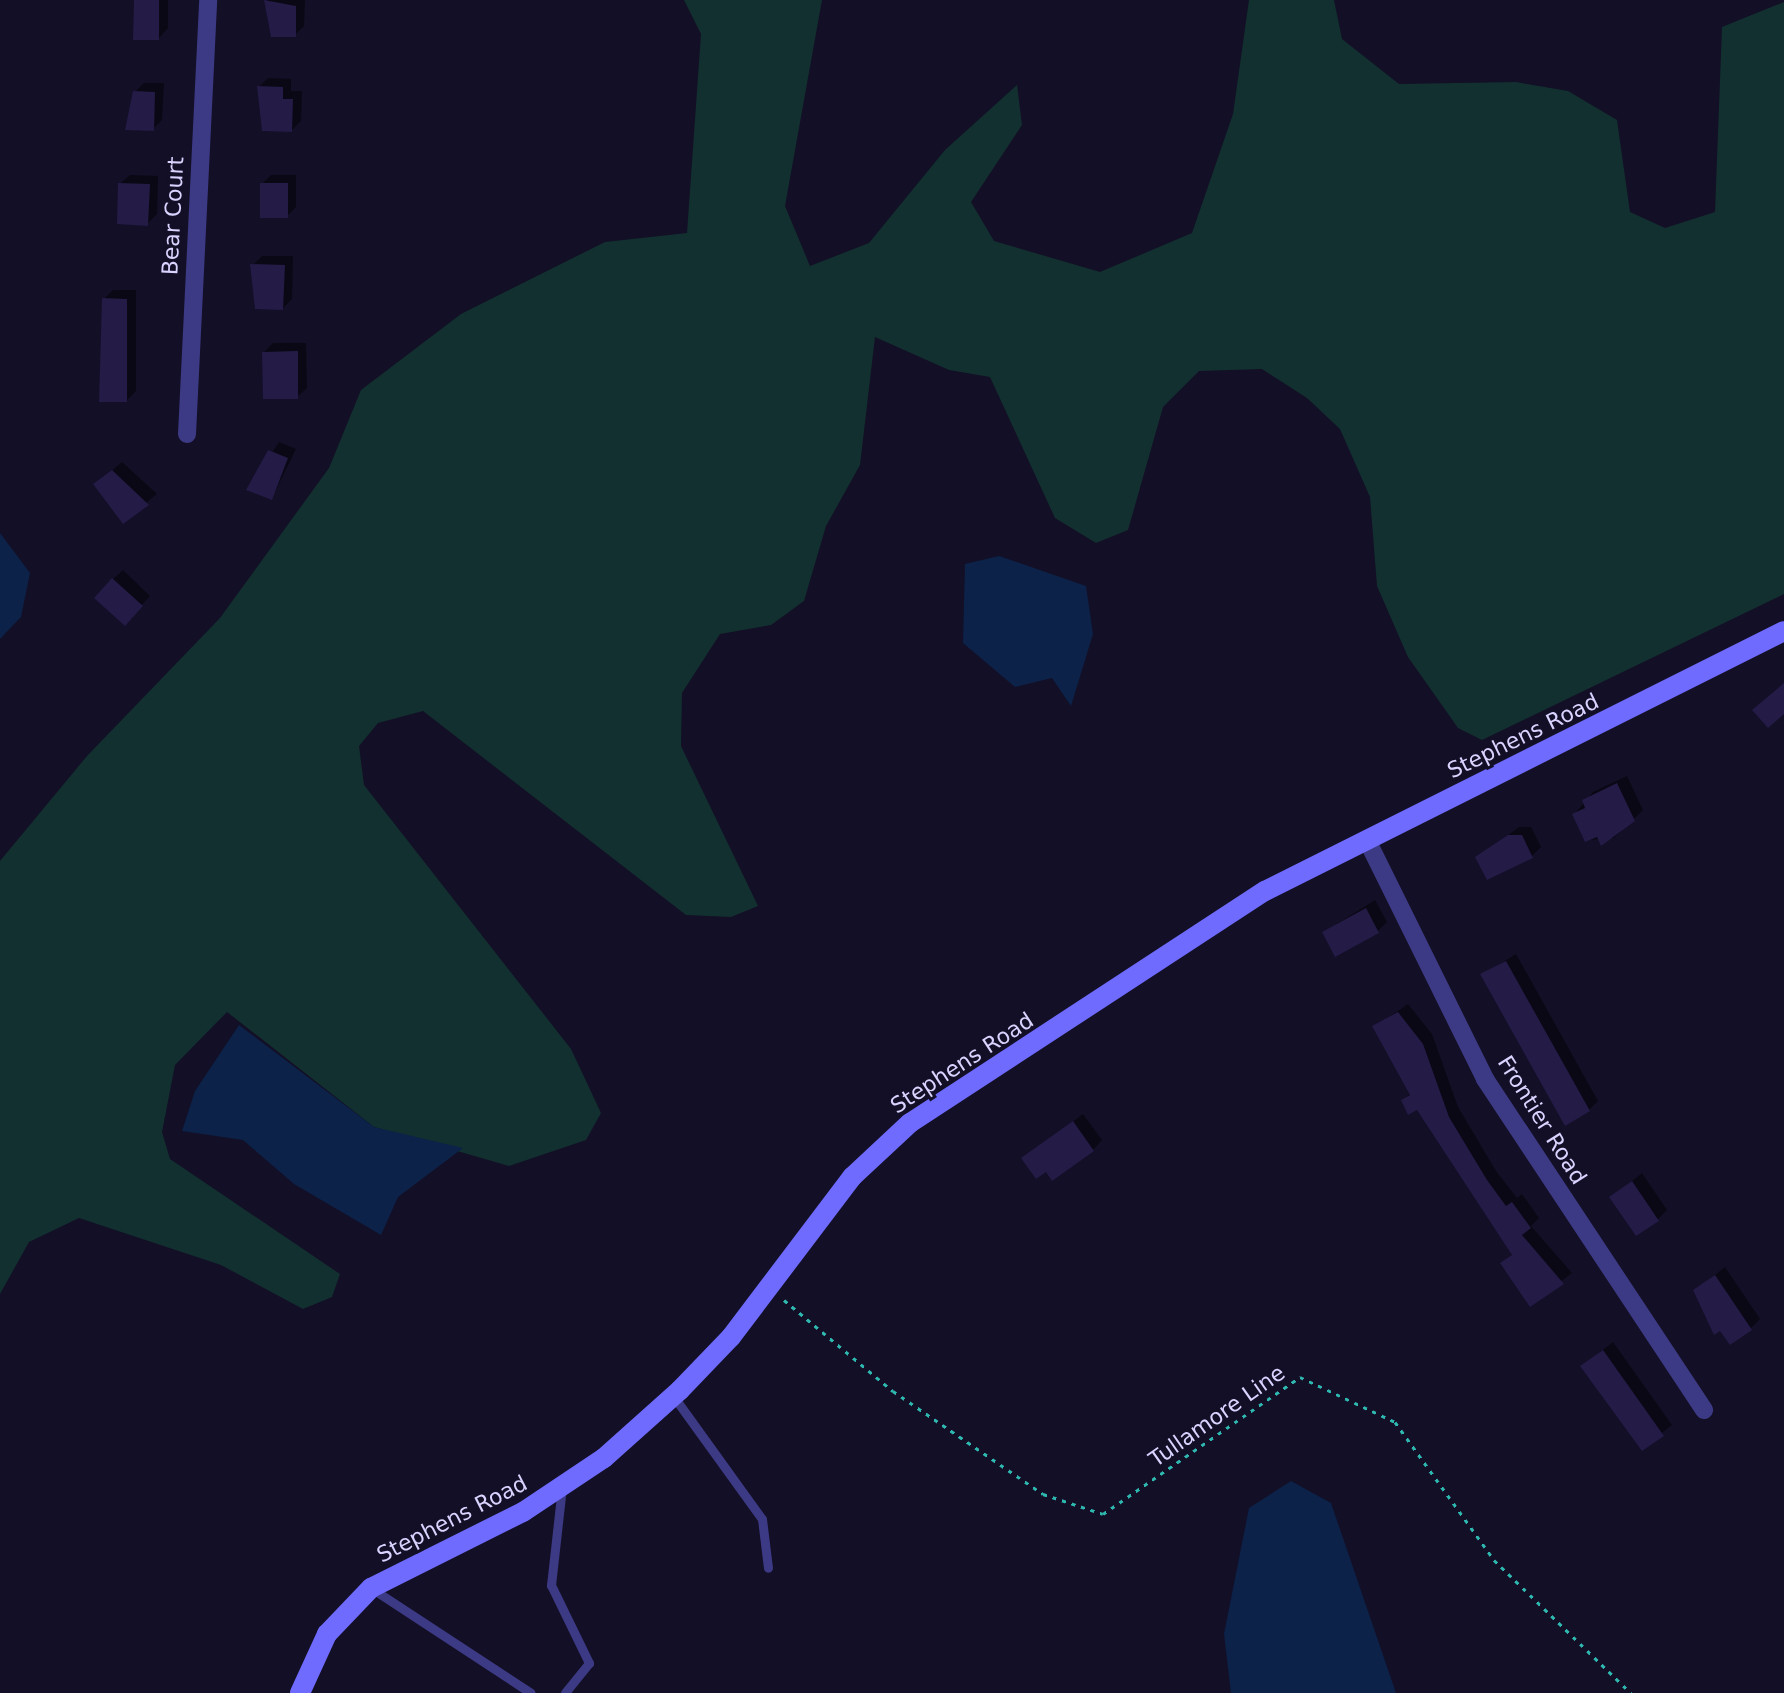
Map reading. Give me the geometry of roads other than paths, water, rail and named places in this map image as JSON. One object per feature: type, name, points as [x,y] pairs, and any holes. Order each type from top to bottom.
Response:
[{"type":"main road","name":"Stephens Road","points":[[300,1693],[327,1634],[371,1588],[562,1487],[673,1396],[769,1288],[852,1177],[910,1123],[1228,913],[1784,631]]},
{"type":"street","name":"Bear Court","points":[[187,434],[208,0]]},
{"type":"street","name":"Frontier Road","points":[[1367,840],[1485,1079],[1704,1410]]},
{"type":"lane","points":[[673,1396],[762,1519],[768,1568]]},
{"type":"lane","points":[[562,1487],[551,1585],[589,1663],[565,1693]]},
{"type":"lane","points":[[371,1588],[531,1693]]},
{"type":"water","points":[[0,533],[30,573],[21,617],[0,639]]},
{"type":"water","points":[[999,556],[1086,586],[1093,634],[1071,706],[1052,678],[1015,687],[963,643],[965,564]]},
{"type":"water","points":[[239,1025],[374,1127],[463,1148],[398,1197],[381,1235],[294,1184],[243,1140],[182,1131],[195,1091]]},
{"type":"water","points":[[1291,1481],[1331,1503],[1396,1693],[1231,1693],[1224,1634],[1249,1508]]}]
